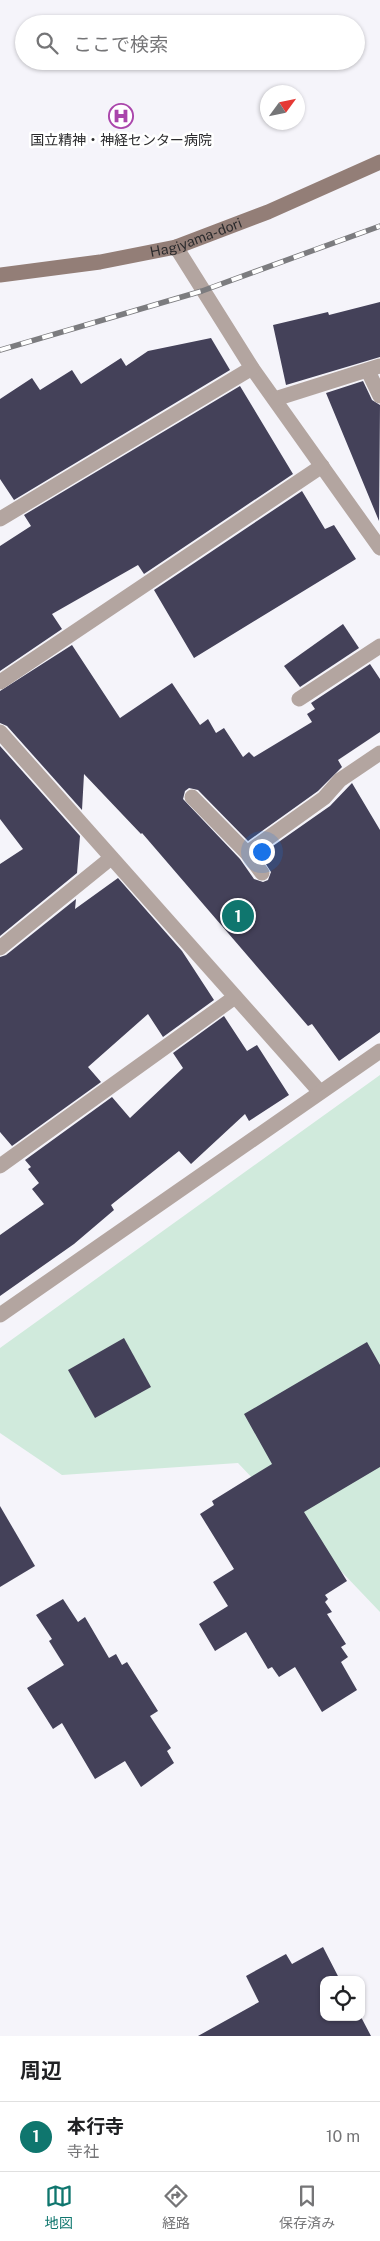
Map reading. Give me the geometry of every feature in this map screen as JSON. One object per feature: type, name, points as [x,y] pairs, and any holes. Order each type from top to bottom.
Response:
[{"type":"street","name":"Hagiyama-dori","points":[[0,275],[90,263],[176,247],[268,212],[380,162]]},
{"type":"street","points":[[176,247],[252,368],[380,548]]},
{"type":"street","points":[[0,518],[252,368]]},
{"type":"street","points":[[275,400],[374,368],[380,396]]},
{"type":"street","points":[[0,682],[322,466]]},
{"type":"street","points":[[299,700],[380,646]]},
{"type":"street","points":[[0,732],[320,1092]]},
{"type":"street","points":[[247,853],[324,798],[340,780],[380,753]]},
{"type":"street","points":[[192,797],[247,853],[262,874]]},
{"type":"street","points":[[0,948],[111,858]]},
{"type":"street","points":[[0,1166],[235,997]]},
{"type":"street","points":[[0,1315],[380,1051]]},
{"type":"green space","points":[[380,1075],[380,1612],[238,1463],[62,1475],[0,1433],[0,1348]]},
{"type":"building","points":[[380,302],[380,357],[286,385],[273,325],[328,312],[329,315]]},
{"type":"building","points":[[211,338],[230,370],[14,500],[0,479],[0,399],[32,378],[40,390],[72,370],[81,384],[121,358],[126,366],[148,351]]},
{"type":"building","points":[[363,381],[372,400],[380,405],[379,521],[326,393]]},
{"type":"building","points":[[240,386],[293,474],[144,574],[138,565],[52,614],[62,629],[0,671],[0,546],[31,526],[24,515]]},
{"type":"building","points":[[302,491],[325,529],[334,525],[356,559],[194,658],[154,590]]},
{"type":"building","points":[[343,624],[359,648],[300,687],[284,666]]},
{"type":"building","points":[[72,645],[120,718],[172,683],[200,725],[208,719],[216,733],[224,728],[243,757],[249,752],[254,757],[312,722],[307,714],[315,709],[311,703],[370,664],[380,679],[380,732],[338,760],[342,767],[318,791],[248,841],[198,790],[189,788],[185,791],[183,799],[240,859],[254,879],[263,882],[268,880],[271,872],[260,855],[330,806],[352,783],[380,830],[380,1032],[339,1061],[312,1024],[308,1026],[142,833],[84,774],[82,810],[7,726],[0,723],[0,691]]},
{"type":"building","points":[[0,746],[80,836],[77,873],[0,936],[0,864],[23,849],[0,819]]},
{"type":"building","points":[[118,878],[182,951],[214,1000],[163,1037],[148,1014],[88,1067],[101,1082],[12,1146],[0,1132],[0,957],[6,955],[76,899],[75,909]]},
{"type":"building","points":[[224,1016],[247,1051],[257,1045],[289,1095],[249,1121],[245,1114],[191,1164],[179,1151],[111,1205],[114,1210],[74,1244],[0,1296],[0,1235],[44,1204],[32,1189],[39,1183],[28,1169],[31,1167],[25,1160],[112,1097],[130,1118],[183,1068],[173,1053]]},
{"type":"building","points":[[124,1338],[151,1387],[95,1418],[68,1370]]},
{"type":"building","points":[[367,1342],[380,1365],[380,1467],[304,1512],[347,1581],[325,1595],[328,1599],[325,1602],[332,1612],[327,1614],[346,1644],[341,1647],[348,1657],[341,1662],[357,1690],[322,1712],[295,1667],[279,1677],[272,1667],[268,1669],[246,1632],[215,1651],[199,1624],[228,1606],[213,1582],[234,1569],[200,1514],[214,1505],[212,1501],[272,1464],[244,1414]]},
{"type":"building","points":[[0,1506],[35,1566],[0,1587]]},
{"type":"building","points":[[63,1599],[78,1622],[85,1617],[109,1658],[116,1654],[122,1665],[127,1662],[158,1711],[150,1716],[171,1748],[167,1751],[174,1763],[141,1787],[125,1761],[95,1779],[62,1723],[53,1729],[27,1688],[64,1665],[49,1641],[52,1639],[36,1615]]},
{"type":"building","points":[[323,1947],[338,1976],[320,1976],[320,2021],[363,2021],[371,2036],[198,2036],[259,2002],[246,1976],[286,1954],[292,1964]]},
{"type":"railway","points":[[0,350],[202,291],[380,226]]},
{"type":"place","name":"国立精神・神経センター病院","points":[[121,116]]},
{"type":"place","name":"本行寺","points":[[238,916]]}]
